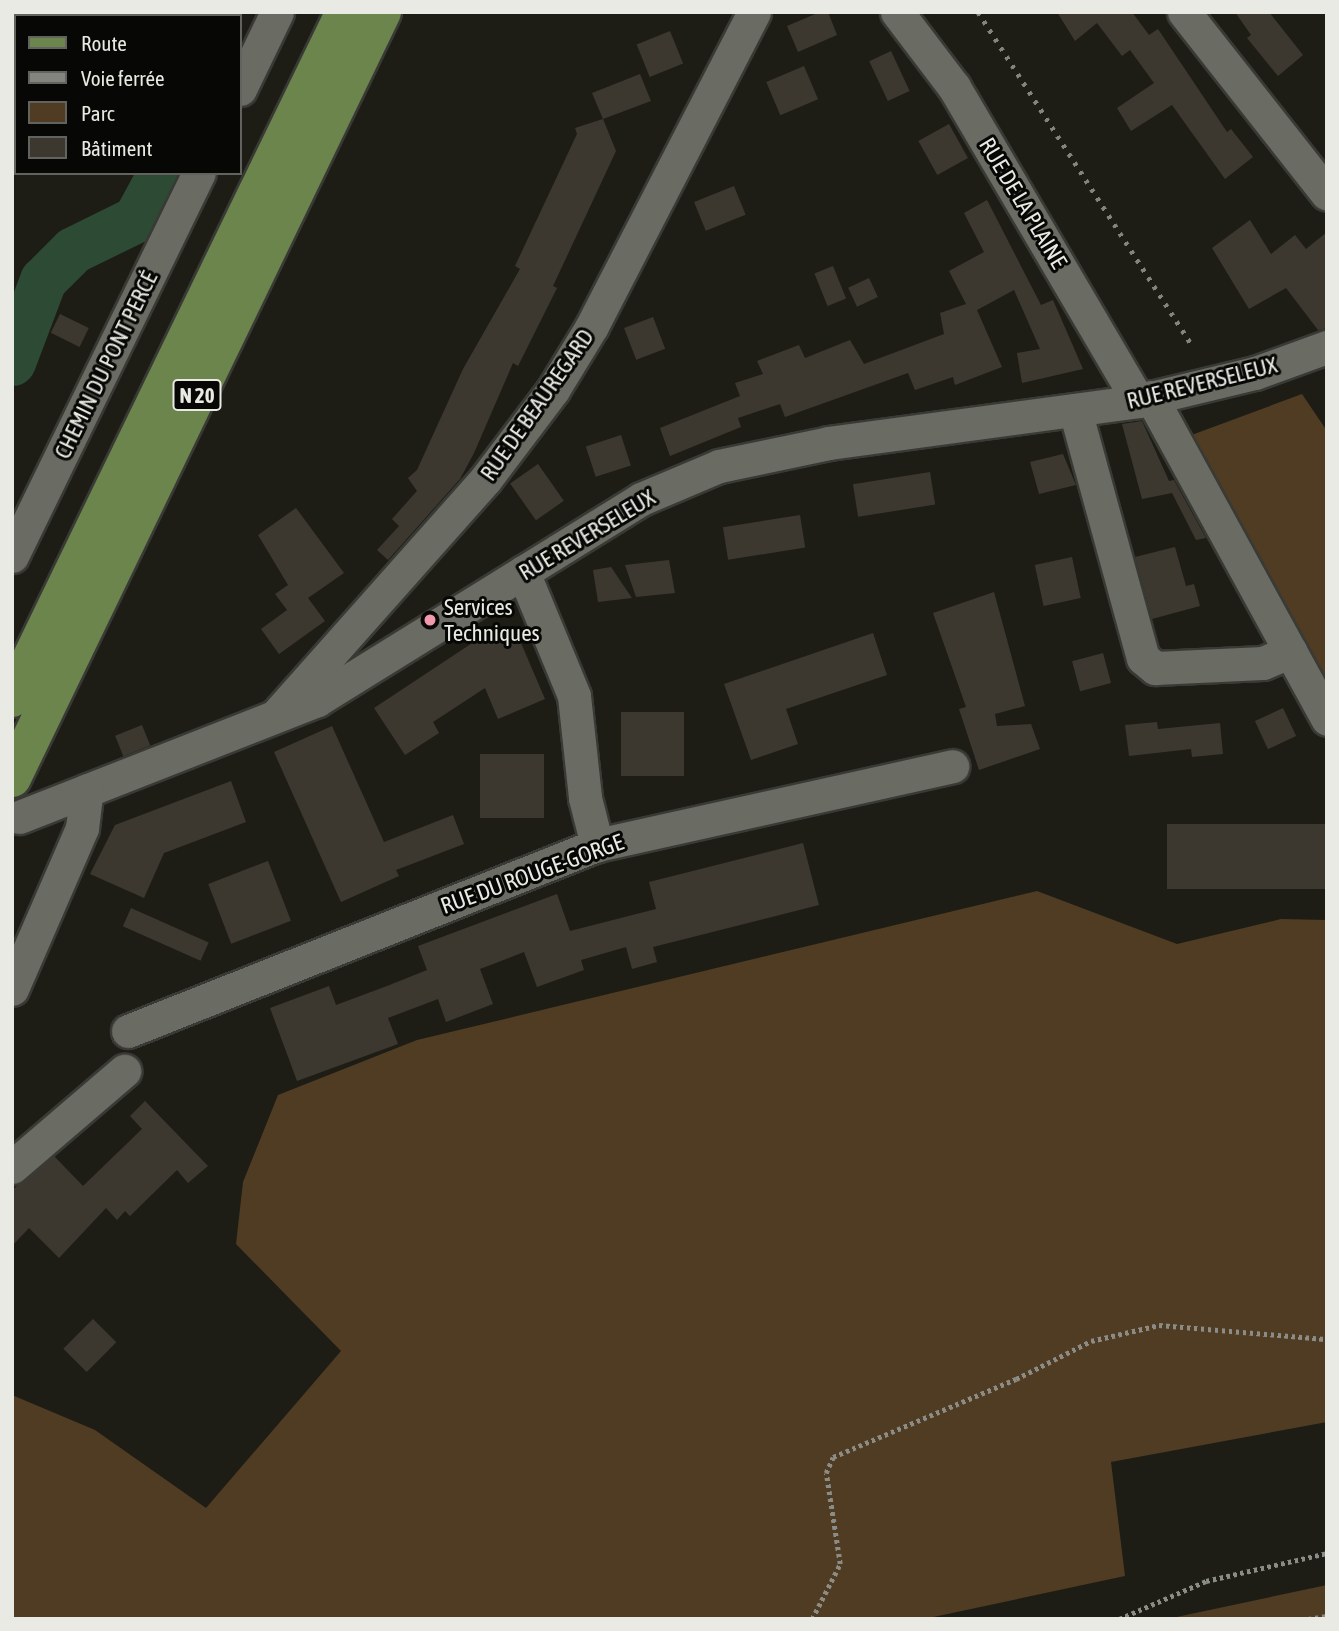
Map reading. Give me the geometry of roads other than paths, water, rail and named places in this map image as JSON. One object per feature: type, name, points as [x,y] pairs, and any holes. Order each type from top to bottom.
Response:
[{"type":"main road","name":"N 20","points":[[12,698],[345,12]]},
{"type":"main road","name":"N 20","points":[[12,778],[382,12]]},
{"type":"street","points":[[242,85],[277,12]]},
{"type":"street","name":"RUE DE BEAUREGARD","points":[[275,716],[485,480],[553,390],[592,326],[754,12]]},
{"type":"street","name":"RUE DE LA PLAINE","points":[[897,12],[954,87],[1145,399],[1291,651],[1327,719]]},
{"type":"street","points":[[1184,12],[1327,194]]},
{"type":"street","name":"CHEMIN DU PONT PERCÉ","points":[[12,556],[198,175]]},
{"type":"street","name":"RUE REVERSELEUX","points":[[19,817],[317,700],[406,648],[641,499],[719,466],[829,443],[1145,399],[1255,373],[1327,347]]},
{"type":"street","points":[[1075,410],[1127,613],[1143,658],[1155,668],[1263,663],[1291,651]]},
{"type":"street","points":[[523,572],[574,696],[585,797],[597,845]]},
{"type":"street","points":[[371,610],[406,648]]},
{"type":"street","name":"RUE DU ROUGE-GORGE","points":[[128,1031],[597,845],[952,766]]},
{"type":"street","points":[[12,989],[82,828],[87,790]]},
{"type":"street","points":[[12,1167],[124,1071]]},
{"type":"waterway","points":[[12,362],[43,280],[73,250],[136,219],[160,175]]},
{"type":"railway","points":[[978,12],[1192,345]]},
{"type":"place","name":"Services Techniques","points":[[430,620]]}]
